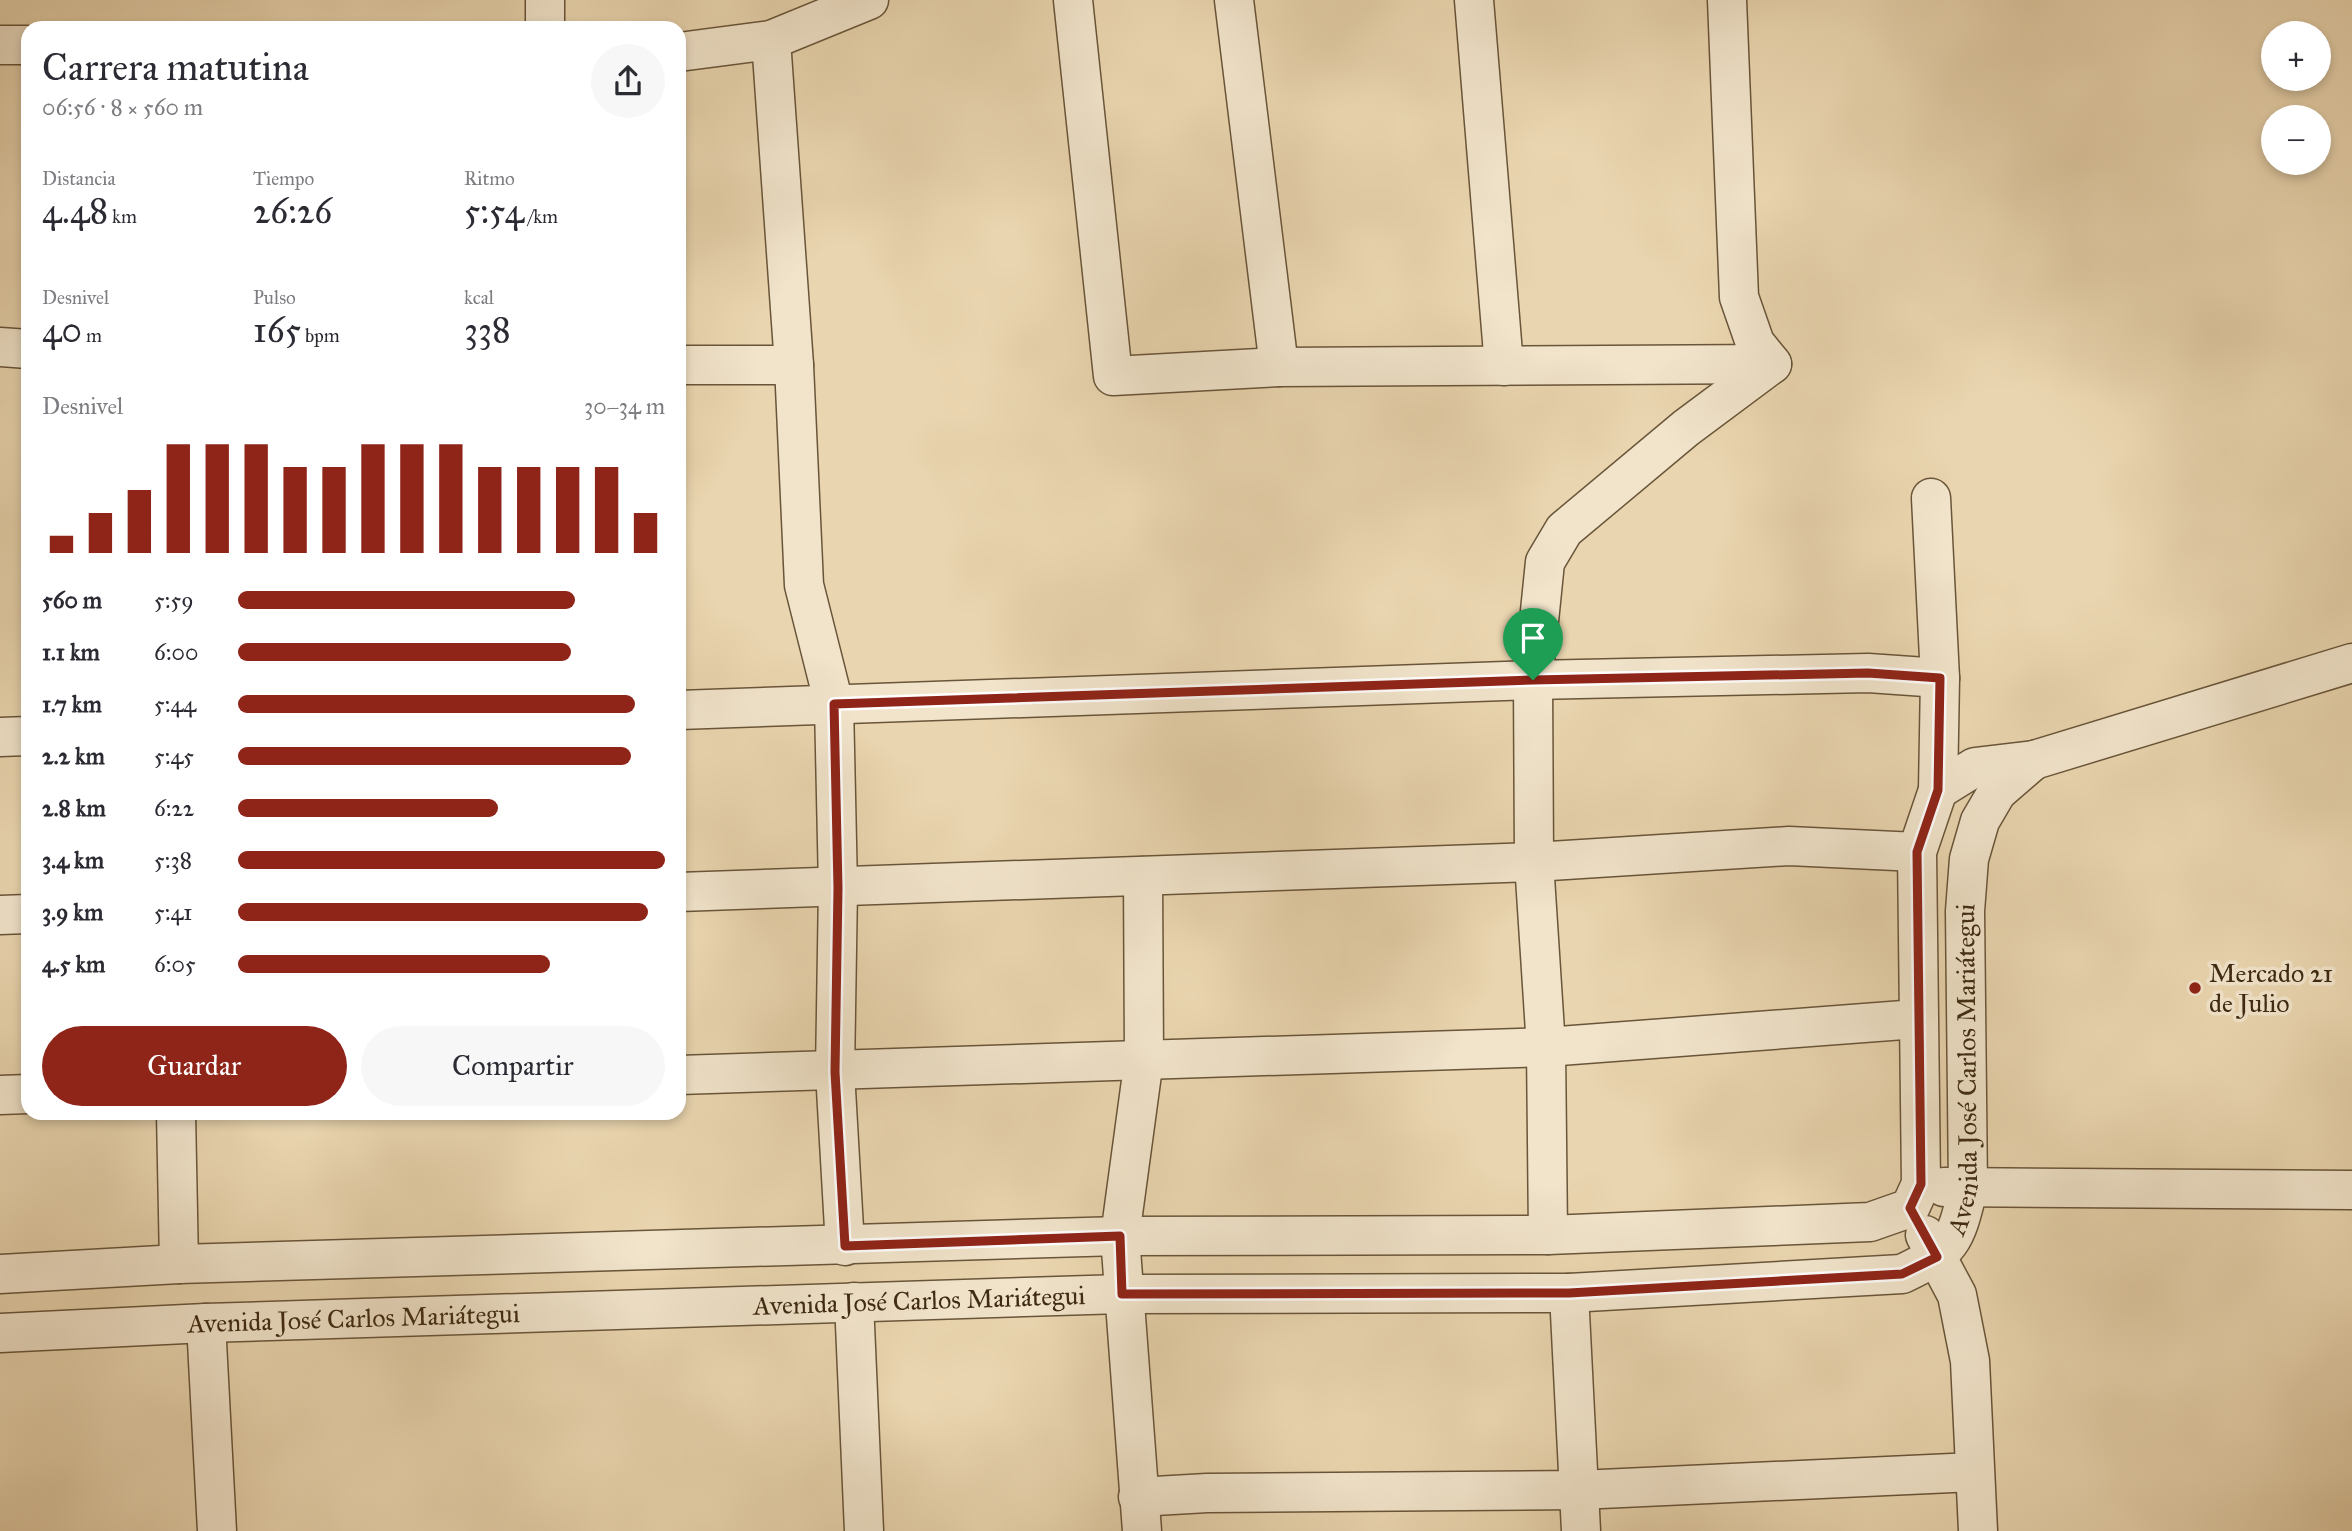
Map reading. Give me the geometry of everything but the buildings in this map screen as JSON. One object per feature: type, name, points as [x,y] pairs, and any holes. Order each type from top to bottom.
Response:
[{"type":"street","points":[[545,0],[545,21]]},
{"type":"street","points":[[686,51],[771,40],[869,0]]},
{"type":"street","points":[[1073,0],[1113,376],[1279,367],[1772,364]]},
{"type":"street","points":[[1234,0],[1279,367]]},
{"type":"street","points":[[1474,0],[1504,366]]},
{"type":"street","points":[[1727,0],[1739,297],[1755,343],[1772,364]]},
{"type":"street","points":[[771,40],[794,365],[804,585],[834,704],[838,888],[835,1072],[845,1246]]},
{"type":"street","points":[[0,45],[21,45]]},
{"type":"street","points":[[0,347],[21,348]]},
{"type":"street","points":[[1548,1235],[1546,1047],[1534,862],[1533,680],[1545,562],[1556,540],[1686,428],[1772,364]]},
{"type":"street","points":[[686,365],[794,365]]},
{"type":"street","points":[[1931,498],[1940,678],[1938,790]]},
{"type":"street","name":"Avenida José Carlos Mariátegui","points":[[0,1275],[179,1264],[1120,1236],[1548,1235],[1870,1222],[1915,1196],[1917,852],[1938,790],[1975,767],[2034,760],[2352,663]]},
{"type":"street","points":[[686,710],[1533,680],[1868,673],[1940,678]]},
{"type":"street","points":[[0,737],[21,736]]},
{"type":"street","name":"Avenida José Carlos Mariátegui","points":[[0,1333],[206,1323],[1122,1294],[1569,1293],[1902,1274],[1937,1257],[1958,1229],[1968,1189],[1965,911],[1969,859],[1980,821],[1997,792],[2034,760]]},
{"type":"street","points":[[686,892],[1534,862],[1789,846],[1917,852]]},
{"type":"street","points":[[1143,876],[1144,1059],[1120,1236],[1122,1294],[1140,1514],[1207,1493],[1579,1490],[1974,1472]]},
{"type":"street","points":[[0,915],[21,914]]},
{"type":"street","points":[[686,1075],[1546,1047],[1917,1018]]},
{"type":"street","points":[[0,1095],[21,1094]]},
{"type":"street","points":[[176,1120],[179,1264]]},
{"type":"street","points":[[1978,1531],[1970,1361],[1957,1295],[1937,1257],[1915,1196],[1968,1189],[2055,1186],[2352,1190]]},
{"type":"street","points":[[1569,1293],[1581,1531]]},
{"type":"street","points":[[854,1302],[864,1531]]},
{"type":"street","points":[[206,1323],[217,1531]]},
{"type":"place","name":"Mercado 21 de Julio","points":[[2195,988]]},
{"type":"route","points":[[1868,673],[1940,678],[1938,790],[1917,852],[1921,1184],[1910,1208],[1937,1257],[1902,1274],[1569,1293],[1122,1294],[1120,1236],[845,1246],[835,1072],[838,888],[834,704],[1533,680],[1868,673]]}]
